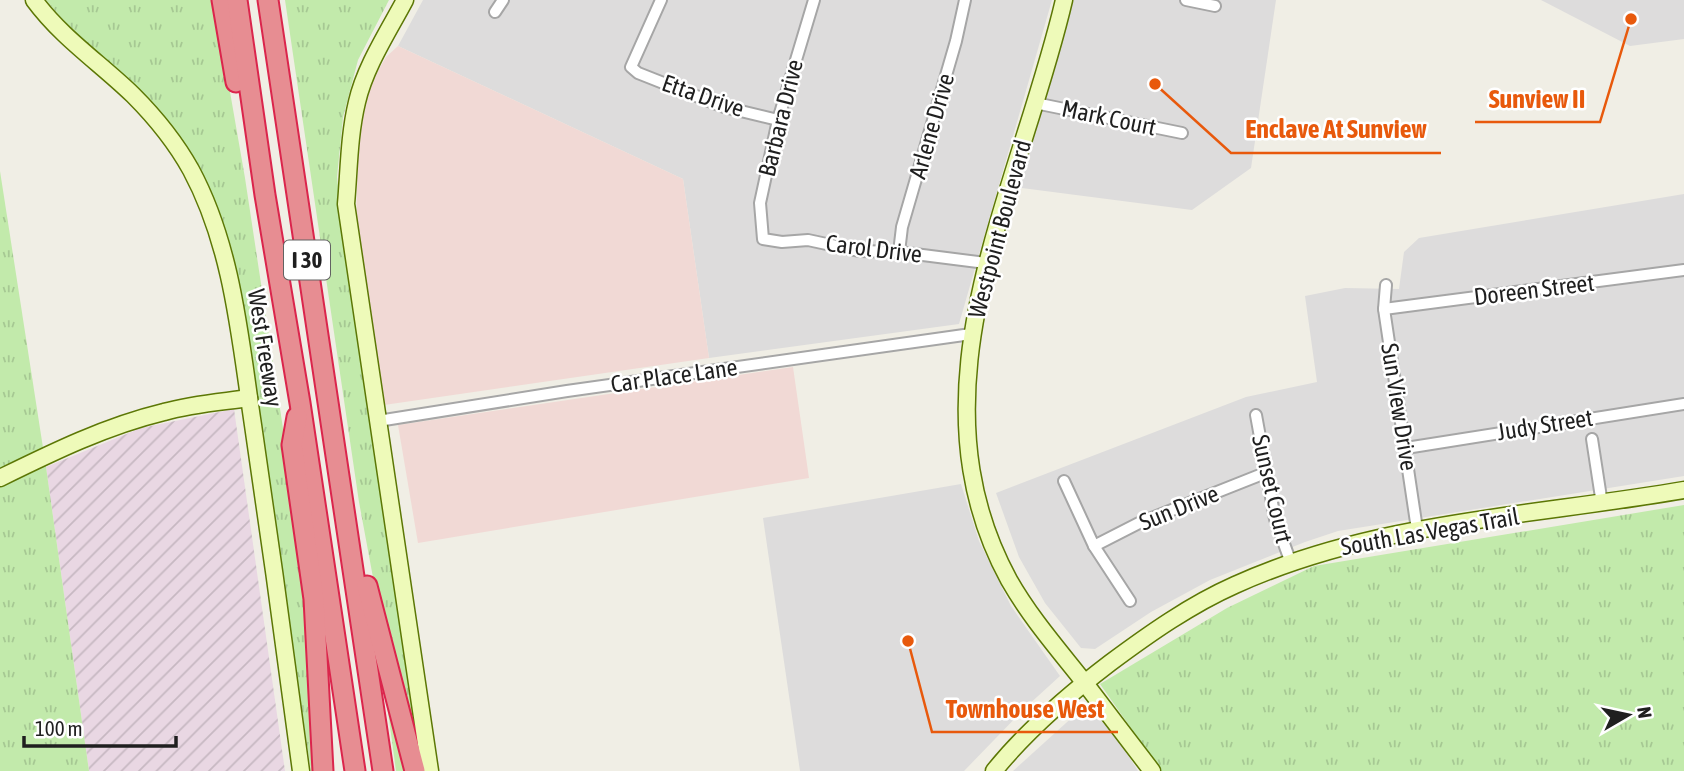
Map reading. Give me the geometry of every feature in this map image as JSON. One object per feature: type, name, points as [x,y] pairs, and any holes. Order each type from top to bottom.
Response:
[{"type":"highway","points":[[222,0],[247,144],[265,195]]},
{"type":"highway","name":"West Freeway","points":[[237,0],[355,771]]},
{"type":"highway","name":"I 30","points":[[268,0],[383,771]]},
{"type":"highway","points":[[300,403],[292,444],[314,599],[323,771]]},
{"type":"highway","points":[[346,520],[359,544],[415,771]]},
{"type":"main road","name":"West Freeway","points":[[34,0],[69,40],[134,96],[175,145],[191,170],[219,234],[227,265],[249,398],[301,771]]},
{"type":"main road","points":[[405,0],[368,71],[357,100],[346,204],[430,771]]},
{"type":"main road","name":"Westpoint Boulevard","points":[[1064,0],[986,263],[971,334],[966,420],[974,482],[982,516],[994,549],[1016,591],[1152,771]]},
{"type":"main road","points":[[0,478],[118,425],[185,407],[249,398]]},
{"type":"main road","name":"South Las Vegas Trail","points":[[994,771],[1040,721],[1084,682],[1197,604],[1236,584],[1331,550],[1417,529],[1684,490]]},
{"type":"street","points":[[495,12],[503,0]]},
{"type":"street","name":"Etta Drive","points":[[661,0],[631,67],[638,73],[724,107],[778,120]]},
{"type":"street","name":"Barbara Drive","points":[[763,239],[760,203],[778,120],[814,0]]},
{"type":"street","name":"Arlene Drive","points":[[899,252],[902,228],[965,0]]},
{"type":"street","points":[[1186,0],[1215,6]]},
{"type":"street","name":"Mark Court","points":[[1035,103],[1182,133]]},
{"type":"street","name":"Carol Drive","points":[[763,239],[782,242],[808,240],[859,251],[899,252],[986,263]]},
{"type":"street","name":"Doreen Street","points":[[1384,309],[1684,270]]},
{"type":"street","name":"Sun View Drive","points":[[1386,285],[1384,309],[1417,529]]},
{"type":"street","name":"Car Place Lane","points":[[378,421],[567,391],[971,334]]},
{"type":"street","name":"Judy Street","points":[[1405,448],[1684,404]]},
{"type":"street","name":"Sunset Court","points":[[1256,415],[1275,519],[1290,563]]},
{"type":"street","points":[[1592,439],[1602,504]]},
{"type":"street","name":"Sun Drive","points":[[1094,546],[1139,523],[1265,473]]},
{"type":"street","points":[[1064,481],[1094,546],[1130,601]]},
{"type":"shaded area","points":[[423,0],[1052,0],[959,324],[709,358],[683,179],[398,46]]},
{"type":"shaded area","points":[[1070,0],[1276,0],[1251,168],[1192,210],[1015,187]]},
{"type":"shaded area","points":[[1541,0],[1684,0],[1684,39],[1630,46]]},
{"type":"shaded area","points":[[398,46],[683,179],[709,358],[384,405],[356,224],[359,123],[367,90],[386,57]]},
{"type":"shaded area","points":[[1684,194],[1684,476],[1338,531],[1210,580],[1151,612],[1095,649],[1081,648],[1045,603],[1019,557],[996,493],[1246,397],[1317,382],[1305,296],[1345,288],[1399,289],[1404,252],[1419,238]]},
{"type":"shaded area","points":[[793,367],[809,478],[418,543],[398,425]]},
{"type":"shaded area","points":[[234,409],[285,771],[89,771],[46,467],[141,428]]},
{"type":"shaded area","points":[[961,484],[979,541],[1011,606],[1060,676],[964,771],[800,771],[763,518]]},
{"type":"shaded area","points":[[1087,704],[1121,744],[1138,771],[1013,771]]},
{"type":"green space","points":[[46,0],[214,0],[245,178],[304,567],[319,771],[311,771],[235,271],[220,219],[199,170],[171,125],[135,85],[77,34]]},
{"type":"green space","points":[[285,0],[389,0],[358,60],[343,117],[337,177],[425,771],[377,599],[359,502]]},
{"type":"green space","points":[[0,171],[46,467],[89,771],[0,771]]},
{"type":"green space","points":[[1684,505],[1684,771],[1161,771],[1100,684],[1227,608],[1314,566]]},
{"type":"green space","points":[[383,675],[407,771],[396,771]]},
{"type":"place","name":"Sunview II","points":[[1631,19]]},
{"type":"place","name":"Enclave At Sunview","points":[[1155,84]]},
{"type":"place","name":"Townhouse West","points":[[908,641]]}]
